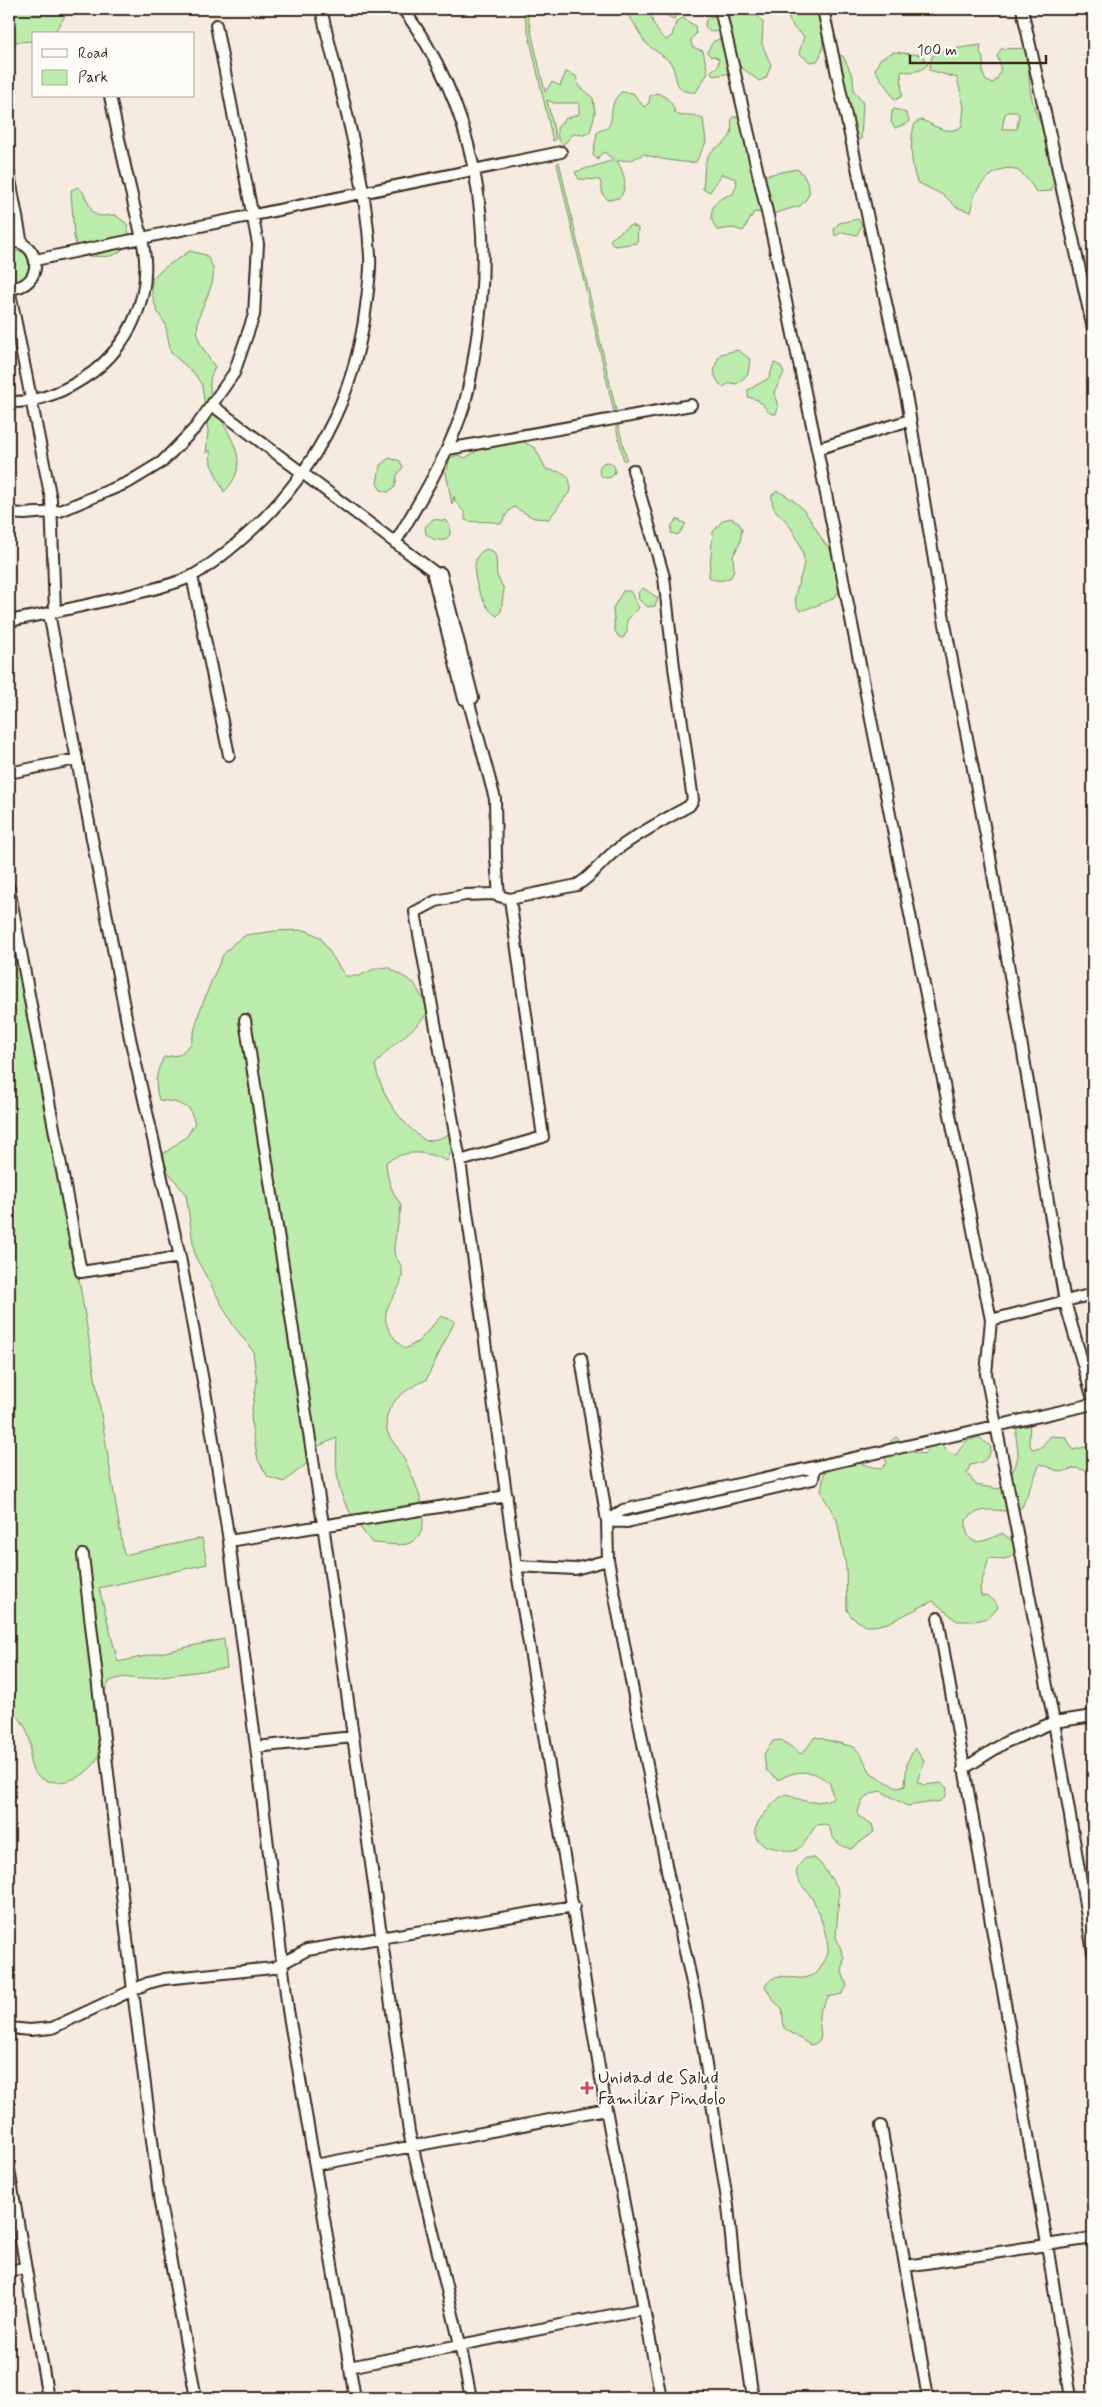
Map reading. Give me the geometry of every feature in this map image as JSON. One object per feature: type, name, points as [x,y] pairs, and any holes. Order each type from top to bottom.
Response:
[{"type":"street","points":[[9,621],[52,613],[174,584],[192,576],[228,551],[262,522],[290,492],[303,473],[336,414],[348,386],[364,325],[370,259],[364,193],[321,9]]},
{"type":"street","points":[[395,543],[448,448],[462,412],[474,361],[483,298],[482,218],[475,169],[452,94],[416,26],[403,9]]},
{"type":"street","points":[[720,9],[770,225],[817,449],[991,1320],[986,1374],[1054,1722],[1093,1952]]},
{"type":"street","points":[[823,9],[910,420],[944,619],[989,851],[1065,1302],[1093,1399]]},
{"type":"street","points":[[1022,9],[1093,329]]},
{"type":"street","points":[[9,513],[52,512],[85,502],[129,482],[162,462],[196,427],[213,406],[234,374],[254,315],[258,244],[216,25]]},
{"type":"street","points":[[9,402],[31,401],[44,398],[82,380],[105,362],[119,346],[138,311],[143,295],[146,258],[110,98]]},
{"type":"street","points":[[35,260],[561,152]]},
{"type":"street","points":[[9,174],[22,244]]},
{"type":"street","points":[[9,239],[22,244],[32,253],[35,260],[34,274],[30,281],[17,288],[9,288],[52,512],[52,613],[77,759],[130,1038],[180,1257],[208,1408],[229,1541],[288,2010],[354,2398]]},
{"type":"street","points":[[448,448],[691,405]]},
{"type":"street","points":[[213,406],[437,574],[494,799],[496,858],[505,898],[543,1137],[460,1161]]},
{"type":"street","points":[[817,449],[910,420]]},
{"type":"street","points":[[633,470],[664,577],[674,667],[693,800],[689,806],[614,851],[585,880],[577,884],[505,898],[478,893],[465,894],[436,901],[415,912],[460,1161],[516,1566],[574,1906],[606,2109],[642,2309],[661,2398]]},
{"type":"street","points":[[192,576],[229,755]]},
{"type":"street","points":[[9,774],[77,759]]},
{"type":"street","points":[[9,888],[81,1272],[180,1257]]},
{"type":"street","points":[[245,1020],[323,1524],[412,2146],[460,2344],[470,2398]]},
{"type":"street","points":[[991,1320],[1093,1294]]},
{"type":"street","points":[[581,1358],[607,1521],[608,1560],[668,1875],[696,2001],[728,2206],[735,2277],[753,2398]]},
{"type":"street","points":[[607,1521],[624,1510],[1093,1404]]},
{"type":"street","points":[[607,1521],[621,1523],[813,1479],[815,1467]]},
{"type":"street","points":[[229,1541],[323,1524],[507,1496]]},
{"type":"street","points":[[83,1555],[133,1990],[160,2203],[196,2398]]},
{"type":"street","points":[[516,1566],[575,1569],[608,1560]]},
{"type":"street","points":[[938,1618],[1072,2398]]},
{"type":"street","points":[[963,1769],[1006,1742],[1054,1722],[1093,1716]]},
{"type":"street","points":[[256,1746],[353,1737]]},
{"type":"street","points":[[9,2028],[30,2030],[52,2028],[148,1983],[164,1979],[273,1968],[307,1950],[574,1906]]},
{"type":"street","points":[[315,2165],[606,2109]]},
{"type":"street","points":[[881,2126],[928,2398]]},
{"type":"street","points":[[9,2170],[24,2268],[48,2398]]},
{"type":"street","points":[[906,2266],[1093,2238]]},
{"type":"street","points":[[9,2271],[24,2268]]},
{"type":"street","points":[[349,2367],[642,2309]]},
{"type":"green space","points":[[9,9],[65,9],[65,16],[54,32],[32,32],[32,41],[17,42],[9,39]]},
{"type":"green space","points":[[523,9],[526,9],[545,92],[552,82],[560,86],[566,72],[576,76],[579,87],[593,98],[595,113],[590,132],[584,135],[573,134],[563,145],[558,139],[557,128],[565,119],[579,114],[579,103],[554,103],[547,100],[556,139],[553,141]]},
{"type":"green space","points":[[606,9],[650,9],[655,26],[666,40],[672,36],[676,22],[683,18],[695,26],[696,34],[691,39],[692,47],[703,51],[708,73],[696,92],[682,90],[669,61],[645,42],[628,16]]},
{"type":"green space","points":[[666,9],[681,9],[674,19],[668,16]]},
{"type":"green space","points":[[693,9],[716,9],[709,15],[701,15]]},
{"type":"green space","points":[[725,9],[750,11],[763,22],[762,44],[771,65],[766,78],[759,81],[736,63],[738,63],[731,52]]},
{"type":"green space","points":[[783,9],[817,9],[821,21],[823,43],[817,61],[810,62],[799,53],[804,36],[794,28]]},
{"type":"green space","points":[[713,16],[721,24],[713,32],[705,24]]},
{"type":"green space","points":[[721,38],[724,40],[730,70],[726,74],[713,76],[711,71],[718,66],[719,59],[714,56],[711,57],[707,52],[713,42]]},
{"type":"green space","points":[[981,45],[983,74],[986,81],[993,83],[1000,73],[1000,64],[997,56],[1001,49],[1030,48],[1029,74],[1032,101],[1042,125],[1058,145],[1056,175],[1051,191],[1036,192],[1021,173],[1015,169],[1003,169],[990,176],[980,186],[974,196],[971,212],[956,207],[945,196],[917,182],[913,169],[912,153],[912,137],[915,123],[921,120],[946,130],[962,126],[964,107],[957,78],[929,70],[932,56],[946,50]],"holes":[[[1016,112],[1019,114],[1017,129],[1002,129],[1005,114]]]},
{"type":"green space","points":[[894,52],[922,55],[928,64],[923,69],[916,71],[901,71],[902,96],[895,100],[875,70],[880,59]]},
{"type":"green space","points":[[836,55],[843,56],[853,77],[854,91],[863,103],[861,140],[849,141],[844,131],[848,105]]},
{"type":"green space","points":[[621,92],[633,93],[644,107],[649,103],[650,96],[657,93],[664,96],[673,106],[675,113],[703,119],[706,142],[696,162],[670,160],[644,154],[631,160],[617,161],[622,170],[624,190],[619,198],[608,200],[603,195],[600,180],[579,179],[575,172],[614,160],[604,152],[598,157],[598,160],[593,155],[597,133],[607,128],[610,124],[614,102]]},
{"type":"green space","points":[[895,109],[906,113],[909,120],[908,123],[895,128],[891,122],[892,111]]},
{"type":"green space","points":[[733,117],[740,117],[761,179],[767,175],[797,169],[803,174],[809,187],[809,194],[800,206],[772,214],[754,212],[743,231],[733,228],[717,230],[712,217],[713,207],[716,202],[733,194],[737,184],[736,179],[722,174],[710,192],[703,189],[704,169],[707,159],[712,151],[724,143],[730,136]]},
{"type":"green space","points":[[559,162],[616,410],[614,412],[557,164]]},
{"type":"green space","points":[[78,187],[83,192],[93,213],[100,216],[115,215],[127,224],[130,240],[120,251],[110,256],[84,256],[76,244],[71,190]]},
{"type":"green space","points":[[858,219],[862,225],[857,235],[842,232],[835,236],[834,229],[839,223]]},
{"type":"green space","points":[[631,225],[638,228],[637,243],[614,246],[610,240]]},
{"type":"green space","points":[[9,250],[23,252],[27,257],[29,268],[27,273],[25,277],[15,282],[9,282]]},
{"type":"green space","points":[[190,251],[206,255],[213,268],[211,285],[198,320],[197,330],[200,343],[215,367],[210,380],[212,397],[236,451],[238,464],[235,478],[224,492],[211,464],[210,450],[206,454],[208,431],[202,385],[194,373],[171,353],[165,323],[157,311],[152,294],[152,278]]},
{"type":"green space","points":[[738,350],[750,359],[748,374],[737,384],[730,383],[723,387],[716,379],[714,371],[716,363],[721,354]]},
{"type":"green space","points":[[774,363],[781,366],[784,373],[774,392],[778,407],[776,414],[769,412],[758,400],[748,397],[748,390],[769,378]]},
{"type":"green space","points":[[618,425],[627,459],[624,461],[616,427]]},
{"type":"green space","points":[[491,439],[522,441],[535,448],[546,469],[567,475],[571,490],[549,519],[534,518],[514,507],[508,512],[501,524],[469,521],[465,520],[465,513],[455,501],[454,496],[452,504],[446,473],[450,458],[458,455],[465,458],[479,450]]},
{"type":"green space","points":[[389,458],[400,461],[403,467],[397,475],[395,487],[388,492],[381,490],[377,484],[380,465]]},
{"type":"green space","points":[[604,462],[610,462],[615,467],[613,476],[604,478],[599,473],[599,467]]},
{"type":"green space","points":[[777,491],[800,506],[824,542],[834,553],[839,564],[841,582],[838,593],[826,602],[800,611],[796,605],[795,598],[803,570],[803,555],[799,542],[786,521],[774,507],[772,495]]},
{"type":"green space","points":[[731,518],[738,522],[742,529],[740,543],[733,556],[734,570],[731,577],[714,580],[709,577],[713,532],[723,520]]},
{"type":"green space","points":[[433,519],[447,521],[450,527],[450,535],[445,540],[435,540],[426,534],[425,527]]},
{"type":"green space","points":[[677,519],[686,524],[678,535],[671,533],[672,525]]},
{"type":"green space","points":[[486,549],[493,551],[496,557],[497,576],[504,589],[501,611],[497,616],[485,604],[480,594],[475,572],[475,563],[479,554]]},
{"type":"green space","points":[[643,588],[658,598],[655,606],[648,607],[639,600],[638,593]]},
{"type":"green space","points":[[623,591],[630,591],[639,608],[627,620],[627,632],[623,638],[619,637],[615,631],[613,608]]},
{"type":"green space","points":[[9,919],[80,1285],[124,1555],[202,1538],[207,1564],[99,1588],[118,1662],[224,1639],[227,1668],[138,1679],[123,1677],[110,1681],[102,1701],[103,1738],[97,1760],[87,1772],[80,1776],[57,1782],[42,1779],[32,1768],[29,1737],[20,1719],[9,1708]]},
{"type":"green space","points":[[305,930],[320,937],[345,976],[359,976],[374,969],[388,967],[414,983],[429,1010],[417,1025],[381,1057],[375,1065],[378,1077],[393,1108],[408,1126],[426,1141],[441,1138],[454,1131],[453,1147],[447,1161],[424,1153],[409,1153],[386,1162],[390,1185],[401,1205],[394,1251],[402,1269],[401,1279],[386,1314],[387,1324],[392,1336],[405,1349],[419,1341],[441,1316],[455,1321],[426,1380],[411,1388],[397,1399],[388,1413],[386,1421],[388,1433],[412,1476],[421,1502],[423,1526],[418,1536],[406,1544],[372,1543],[353,1517],[342,1495],[339,1484],[336,1456],[337,1438],[318,1446],[310,1461],[284,1482],[268,1477],[258,1460],[252,1429],[251,1414],[257,1382],[253,1351],[233,1325],[195,1256],[186,1195],[167,1170],[162,1155],[187,1136],[195,1123],[189,1108],[174,1102],[159,1100],[156,1083],[159,1068],[164,1057],[179,1055],[191,1044],[199,1013],[223,955],[234,943],[246,935],[275,931]]},
{"type":"green space","points":[[1030,1418],[1029,1442],[1032,1449],[1040,1448],[1051,1436],[1066,1437],[1073,1450],[1093,1445],[1093,1487],[1090,1471],[1075,1468],[1061,1472],[1040,1464],[1022,1507],[1015,1512],[989,1510],[977,1512],[966,1520],[966,1530],[972,1540],[976,1542],[1002,1533],[1014,1542],[1015,1550],[1011,1557],[1003,1559],[989,1558],[980,1588],[981,1596],[989,1597],[998,1607],[994,1612],[980,1620],[957,1621],[933,1601],[888,1623],[874,1626],[865,1626],[852,1617],[847,1610],[846,1566],[837,1520],[821,1492],[824,1473],[851,1461],[881,1469],[887,1463],[886,1448],[896,1437],[913,1452],[927,1453],[927,1437],[936,1433],[946,1450],[952,1454],[956,1455],[965,1442],[979,1437],[991,1447],[987,1458],[982,1462],[970,1465],[967,1473],[976,1485],[999,1489],[1006,1482],[1016,1464],[1018,1455],[1017,1430],[1023,1422]]},
{"type":"green space","points":[[752,1485],[754,1488],[622,1521],[621,1515]]},
{"type":"green space","points":[[815,1737],[854,1747],[860,1753],[871,1773],[897,1788],[905,1786],[907,1762],[915,1748],[924,1761],[917,1782],[924,1785],[941,1783],[947,1788],[946,1795],[941,1801],[907,1806],[881,1791],[868,1796],[860,1806],[858,1816],[872,1824],[874,1832],[851,1849],[837,1842],[832,1836],[830,1828],[824,1824],[817,1825],[801,1847],[793,1851],[763,1844],[755,1836],[757,1824],[781,1797],[787,1794],[804,1801],[815,1802],[833,1798],[830,1783],[817,1775],[798,1772],[778,1780],[766,1770],[764,1754],[773,1741],[781,1740],[801,1754]]},
{"type":"green space","points":[[806,1858],[814,1858],[820,1863],[838,1888],[836,1937],[844,1957],[842,1972],[847,1986],[842,1994],[828,1997],[819,2016],[821,2036],[816,2043],[810,2045],[784,2028],[782,2008],[773,2000],[765,1986],[776,1977],[802,1978],[817,1973],[828,1952],[827,1941],[818,1911],[813,1900],[798,1880],[797,1870]]},
{"type":"place","name":"Unidad de Salud Familiar Pindolo","points":[[587,2088]]}]
